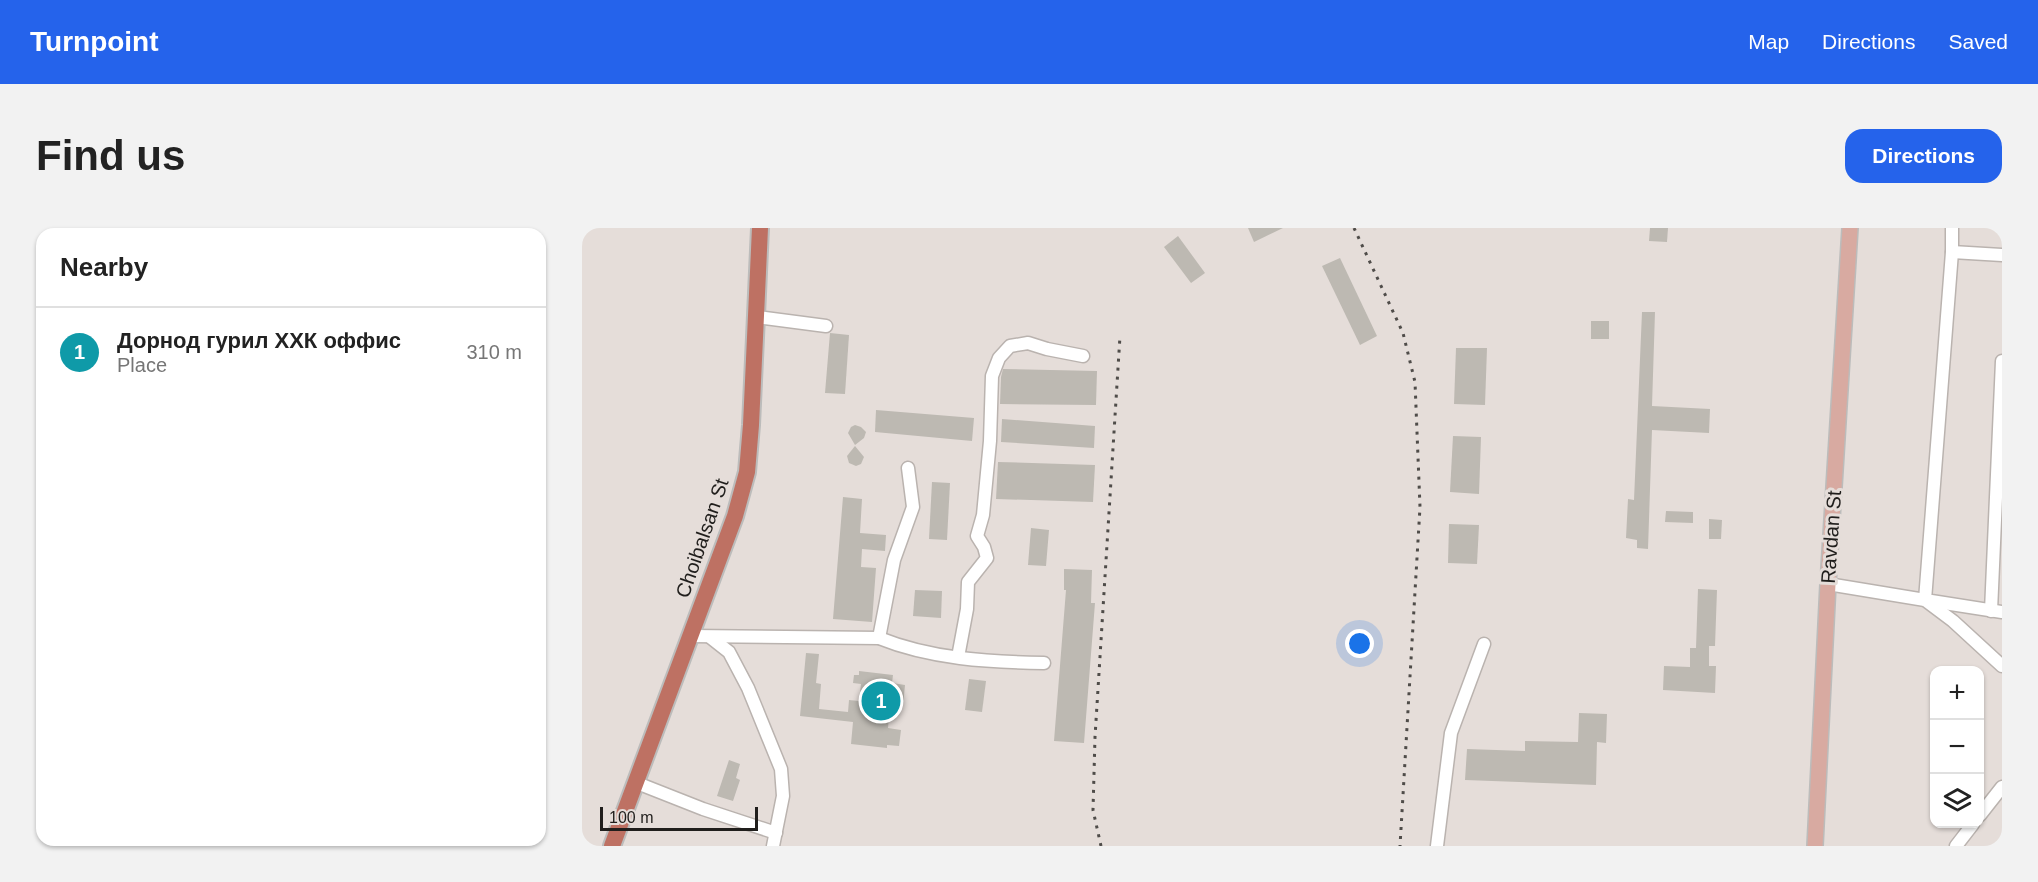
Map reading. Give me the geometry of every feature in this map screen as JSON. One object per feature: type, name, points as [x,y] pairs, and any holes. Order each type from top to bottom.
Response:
[{"type":"highway","name":"Choibalsan St","points":[[612,846],[735,516],[747,472],[760,228]]},
{"type":"main road","name":"Ravdan St","points":[[1815,846],[1828,584],[1850,228]]},
{"type":"street","points":[[1925,600],[1952,228]]},
{"type":"street","points":[[1952,252],[2002,255]]},
{"type":"street","points":[[757,317],[826,327]]},
{"type":"street","points":[[958,657],[967,609],[968,582],[987,558],[984,547],[976,536],[982,515],[990,441],[992,376],[999,358],[1011,346],[1028,343],[1083,356]]},
{"type":"street","points":[[1828,584],[1996,612],[2002,361]]},
{"type":"street","points":[[879,638],[894,560],[913,507],[908,468]]},
{"type":"street","points":[[1925,600],[1953,621],[2002,666]]},
{"type":"street","points":[[691,636],[879,638],[896,645],[958,657],[1044,663]]},
{"type":"street","points":[[710,637],[729,652],[748,688],[781,769],[783,796],[773,846]]},
{"type":"street","points":[[1437,846],[1451,733],[1484,644]]},
{"type":"street","points":[[637,783],[703,809],[776,833]]},
{"type":"street","points":[[1984,810],[2002,787]]},
{"type":"street","points":[[1956,846],[1970,828]]},
{"type":"building","points":[[1248,228],[1283,228],[1254,242]]},
{"type":"building","points":[[1650,228],[1668,228],[1667,242],[1649,241]]},
{"type":"building","points":[[1178,236],[1205,273],[1191,283],[1164,247]]},
{"type":"building","points":[[1340,258],[1377,336],[1360,345],[1322,266]]},
{"type":"building","points":[[1642,312],[1655,312],[1652,406],[1710,409],[1709,433],[1652,430],[1648,549],[1637,548],[1637,540],[1626,538],[1628,499],[1634,500]]},
{"type":"building","points":[[1591,321],[1609,321],[1609,339],[1591,339]]},
{"type":"building","points":[[830,333],[849,335],[845,394],[825,393]]},
{"type":"building","points":[[1456,348],[1487,348],[1485,405],[1454,404]]},
{"type":"building","points":[[1003,369],[1097,371],[1096,405],[1000,404]]},
{"type":"building","points":[[876,410],[974,418],[972,441],[875,432]]},
{"type":"building","points":[[1002,419],[1095,426],[1094,448],[1001,442]]},
{"type":"building","points":[[855,425],[866,432],[864,438],[855,445],[848,433]]},
{"type":"building","points":[[1453,436],[1481,437],[1479,494],[1450,492]]},
{"type":"building","points":[[855,446],[864,457],[861,464],[856,466],[849,463],[847,456]]},
{"type":"building","points":[[998,462],[1095,465],[1093,502],[996,499]]},
{"type":"building","points":[[932,482],[950,483],[947,540],[929,539]]},
{"type":"building","points":[[843,497],[862,499],[860,533],[886,535],[885,551],[862,549],[861,567],[876,568],[872,622],[833,619]]},
{"type":"building","points":[[1666,511],[1693,512],[1693,523],[1665,522]]},
{"type":"building","points":[[1709,519],[1722,520],[1721,539],[1709,539]]},
{"type":"building","points":[[1449,524],[1479,525],[1477,564],[1448,563]]},
{"type":"building","points":[[1031,528],[1049,530],[1046,566],[1028,565]]},
{"type":"building","points":[[1064,569],[1092,570],[1091,603],[1095,603],[1084,743],[1054,741],[1066,590],[1064,590]]},
{"type":"building","points":[[1698,589],[1717,590],[1715,646],[1709,646],[1709,666],[1716,666],[1715,693],[1663,690],[1664,666],[1690,667],[1690,648],[1696,648]]},
{"type":"building","points":[[915,590],[942,591],[941,618],[913,616]]},
{"type":"building","points":[[806,653],[819,654],[816,683],[821,684],[819,709],[848,712],[849,700],[859,701],[861,684],[853,683],[854,675],[859,675],[859,671],[893,675],[892,683],[905,685],[903,706],[890,705],[888,728],[901,730],[899,746],[887,745],[887,748],[851,744],[853,722],[800,716]]},
{"type":"building","points":[[969,679],[986,681],[982,712],[965,710]]},
{"type":"building","points":[[1579,713],[1607,714],[1606,743],[1597,742],[1596,785],[1465,780],[1467,749],[1525,751],[1525,741],[1578,742]]},
{"type":"building","points":[[729,760],[740,764],[736,778],[740,780],[733,801],[717,796]]},
{"type":"railway","points":[[1354,228],[1403,333],[1415,382],[1420,507],[1400,846]]},
{"type":"railway","points":[[1101,846],[1093,810],[1095,737],[1120,336]]},
{"type":"place","name":"Дорнод гурил ХХК оффис","points":[[881,701]]}]
